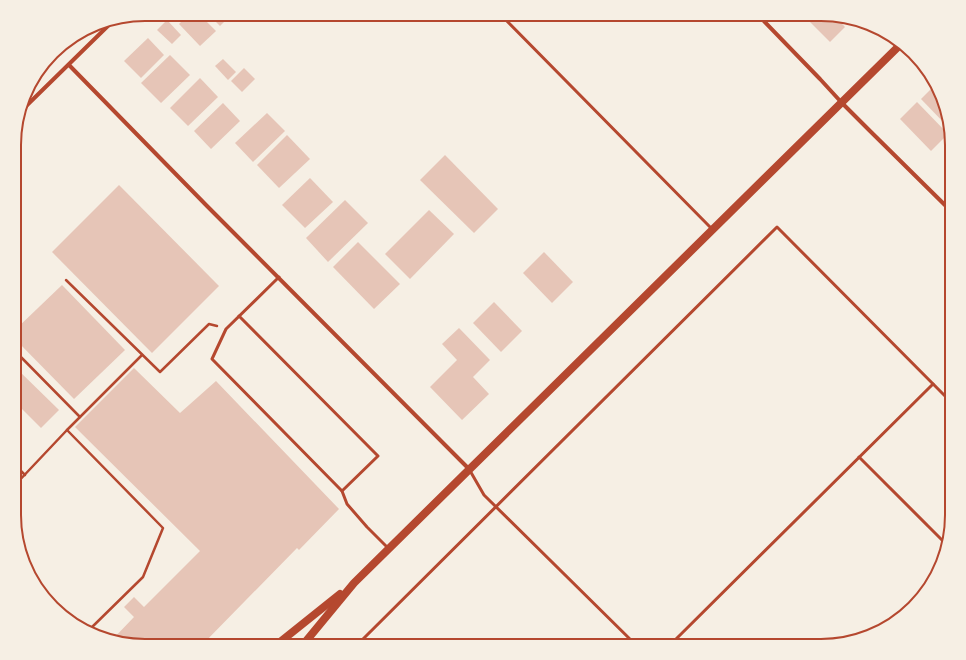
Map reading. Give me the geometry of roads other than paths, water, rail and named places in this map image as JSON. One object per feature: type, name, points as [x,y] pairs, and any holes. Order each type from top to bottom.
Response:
[{"type":"main road","points":[[308,639],[354,583],[898,47]]},
{"type":"main road","points":[[283,639],[354,583]]},
{"type":"street","points":[[764,21],[945,205]]},
{"type":"street","points":[[28,105],[106,28]]},
{"type":"street","points":[[69,65],[207,206],[470,469]]},
{"type":"lane","points":[[507,21],[713,230]]},
{"type":"lane","points":[[363,639],[777,227],[945,396]]},
{"type":"lane","points":[[279,277],[226,329],[212,360],[342,492],[347,504],[367,527],[389,548]]},
{"type":"lane","points":[[239,316],[378,456],[342,492]]},
{"type":"lane","points":[[676,639],[933,384]]},
{"type":"lane","points":[[860,457],[943,540]]},
{"type":"lane","points":[[470,469],[484,494],[630,639]]}]
